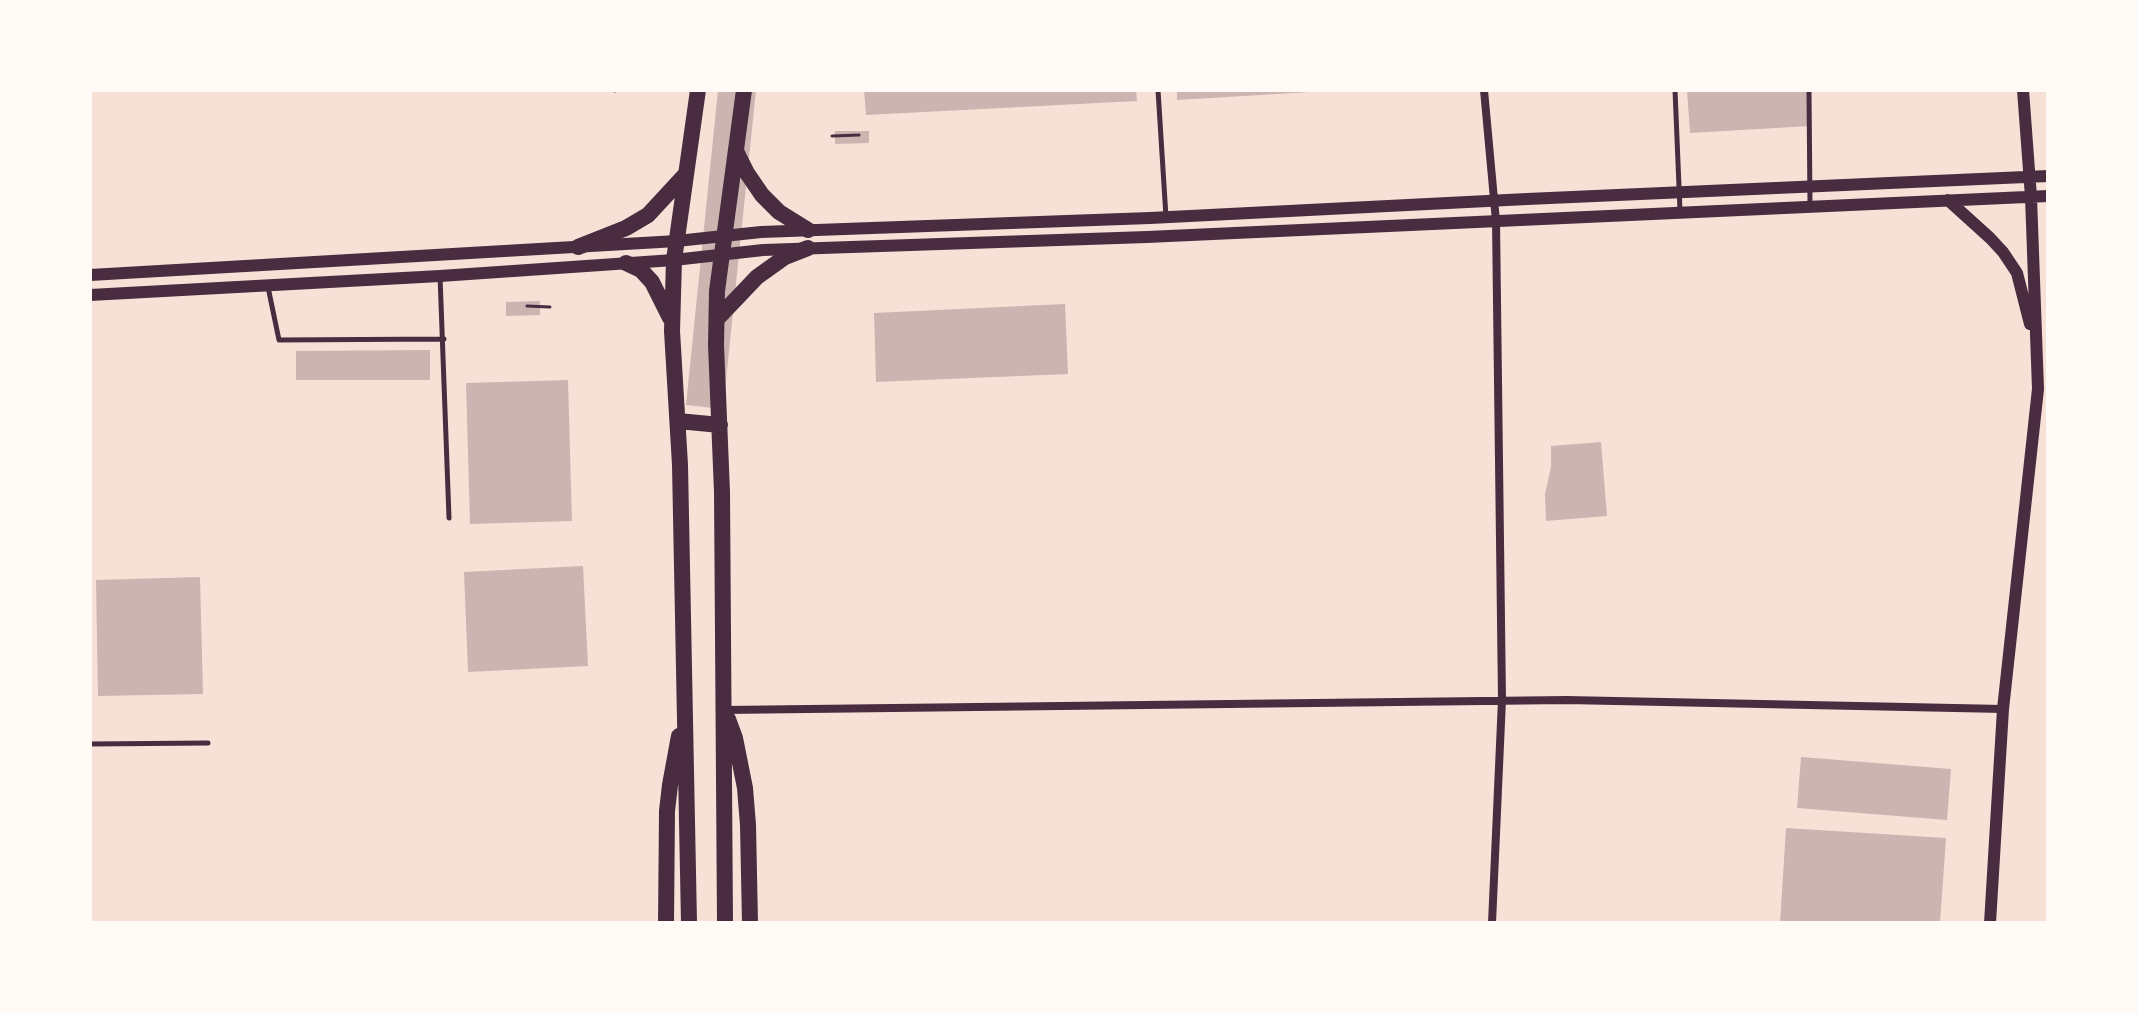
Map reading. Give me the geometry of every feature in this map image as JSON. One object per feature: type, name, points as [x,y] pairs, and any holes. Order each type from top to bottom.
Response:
[{"type":"main road","points":[[689,923],[678,421],[672,323],[674,260],[698,90]]},
{"type":"main road","points":[[725,923],[717,291],[744,90]]},
{"type":"main road","points":[[736,151],[762,195],[779,212],[808,230]]},
{"type":"main road","points":[[578,247],[626,228],[648,215],[686,174]]},
{"type":"main road","points":[[717,319],[742,290],[768,268],[808,248]]},
{"type":"main road","points":[[626,263],[641,270],[652,282],[672,323]]},
{"type":"main road","points":[[678,421],[720,425]]},
{"type":"main road","points":[[724,710],[735,738],[745,788],[750,923]]},
{"type":"main road","points":[[666,923],[667,811],[685,711]]},
{"type":"street","points":[[1484,90],[1496,200],[1502,700],[1492,923]]},
{"type":"street","points":[[2023,90],[2037,350]]},
{"type":"street","points":[[90,275],[677,241],[808,230],[1166,217],[2048,176]]},
{"type":"street","points":[[90,295],[440,276],[808,248],[1147,237],[2048,196]]},
{"type":"street","points":[[1948,200],[1997,245],[2017,273],[2037,350],[2043,389],[2003,709],[1990,923]]},
{"type":"street","points":[[1363,207],[1364,227]]},
{"type":"street","points":[[724,710],[1502,700],[2003,709]]},
{"type":"lane","points":[[1158,90],[1166,217]]},
{"type":"lane","points":[[1675,90],[1680,212]]},
{"type":"lane","points":[[1809,90],[1810,207]]},
{"type":"lane","points":[[440,276],[449,518]]},
{"type":"lane","points":[[268,285],[279,340],[444,339]]},
{"type":"lane","points":[[90,744],[208,743]]},
{"type":"path","points":[[832,136],[859,135]]},
{"type":"path","points":[[527,306],[550,307]]},
{"type":"building","points":[[718,90],[756,90],[723,409],[686,405]]},
{"type":"building","points":[[864,90],[1136,90],[1137,101],[866,115]]},
{"type":"building","points":[[1177,90],[1310,90],[1310,92],[1177,100]]},
{"type":"building","points":[[1687,90],[1808,90],[1810,126],[1690,133]]},
{"type":"building","points":[[835,131],[869,131],[869,143],[835,144]]},
{"type":"building","points":[[540,301],[540,315],[506,316],[506,302]]},
{"type":"building","points":[[1065,304],[1068,374],[876,382],[874,313]]},
{"type":"building","points":[[430,350],[430,380],[296,380],[296,351]]},
{"type":"building","points":[[568,380],[572,521],[470,524],[466,383]]},
{"type":"building","points":[[1601,442],[1607,516],[1546,521],[1545,494],[1551,467],[1551,446]]},
{"type":"building","points":[[583,566],[588,666],[468,672],[464,572]]},
{"type":"building","points":[[200,577],[203,694],[98,696],[96,580]]},
{"type":"building","points":[[1801,757],[1951,769],[1947,820],[1797,808]]},
{"type":"building","points":[[1786,828],[1946,838],[1940,923],[1780,923]]}]
